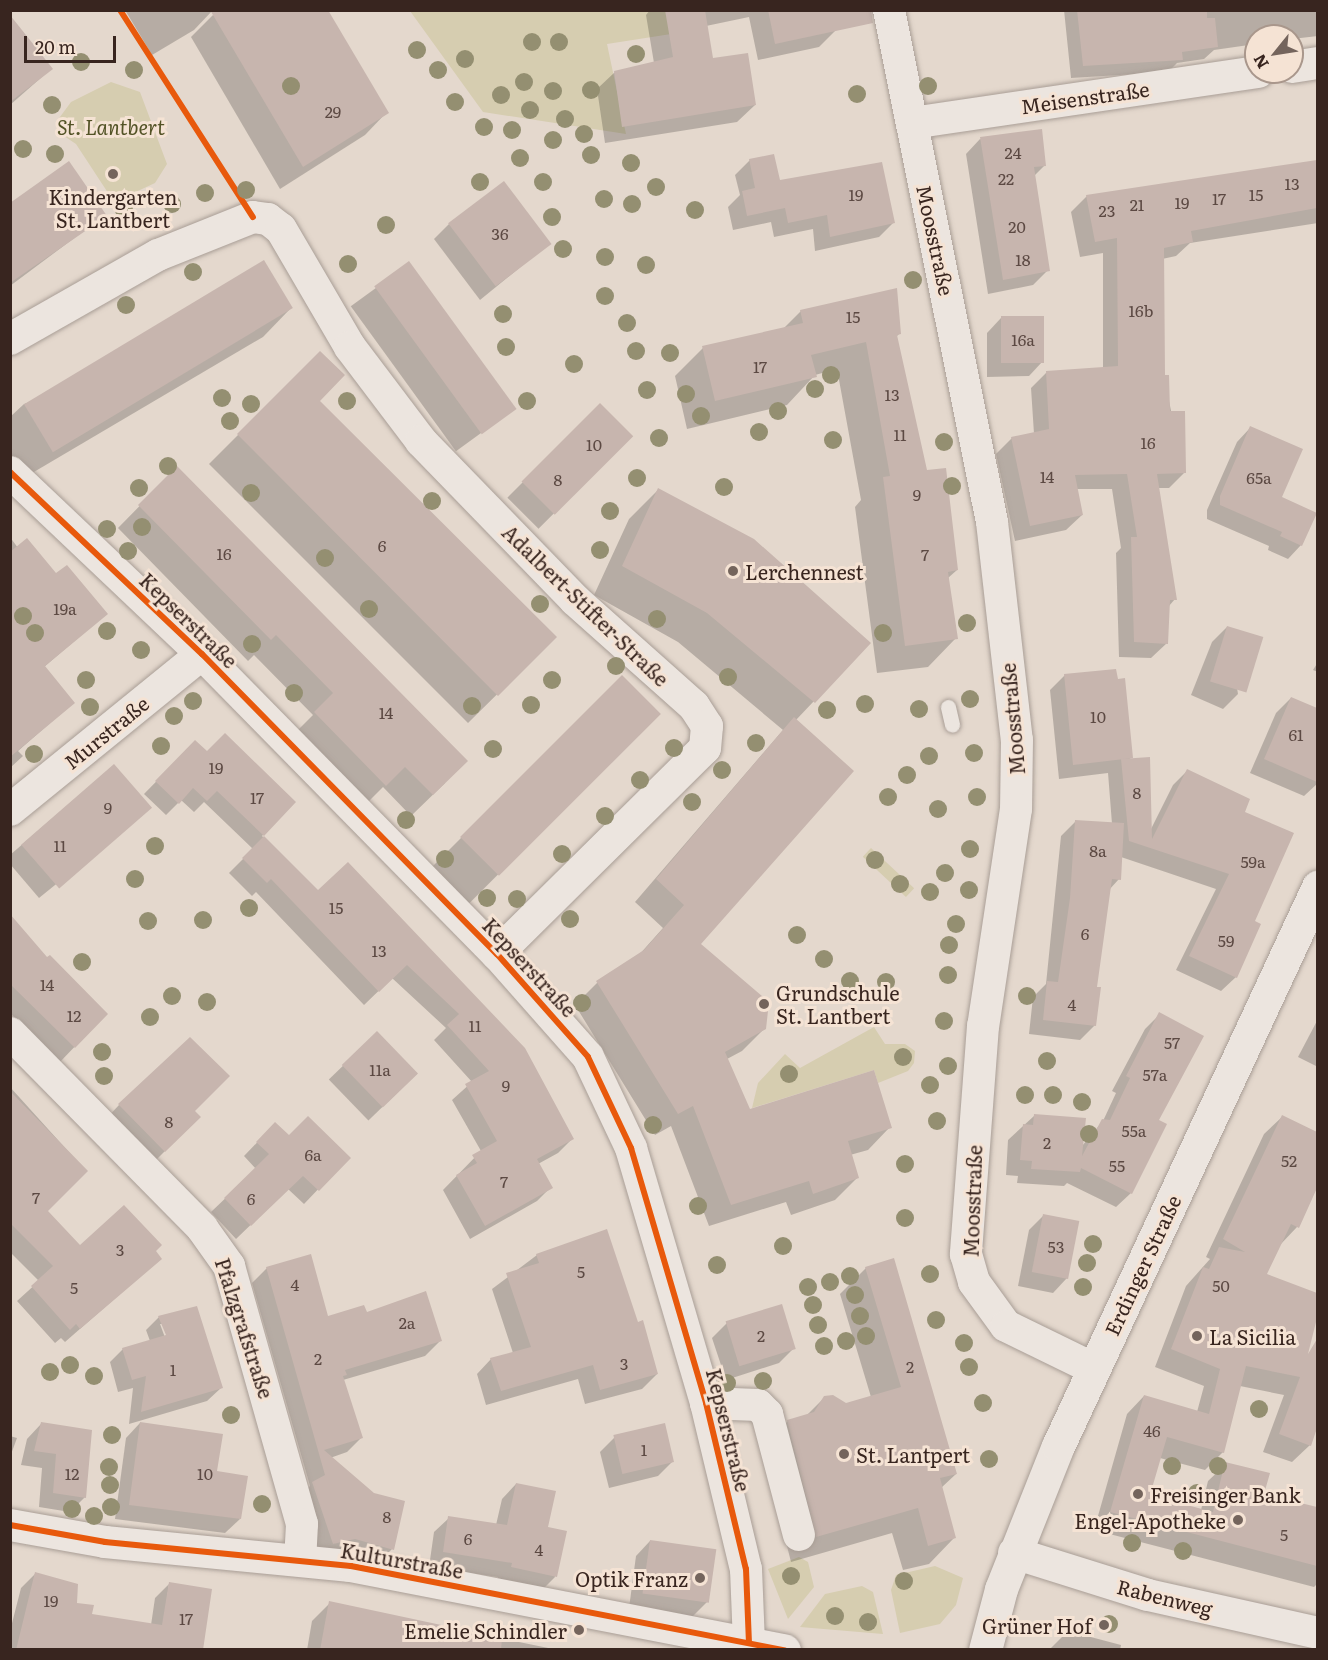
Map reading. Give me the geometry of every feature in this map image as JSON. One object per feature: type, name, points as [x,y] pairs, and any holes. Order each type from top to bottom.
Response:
[{"type":"street","name":"Moosstraße","points":[[889,10],[992,522],[1018,771],[1008,880],[983,1026],[966,1254],[974,1282],[1006,1326],[1094,1369]]},
{"type":"street","name":"Meisenstraße","points":[[912,123],[1244,74]]},
{"type":"street","name":"Adalbert-Stifter-Straße","points":[[10,339],[158,255],[253,217],[268,219],[281,229],[350,347],[421,441],[575,600],[694,706],[707,726],[705,748],[497,954]]},
{"type":"street","name":"Kepserstraße","points":[[10,472],[202,654],[497,954],[572,1035],[614,1105],[662,1246],[706,1403],[746,1569],[749,1643]]},
{"type":"street","name":"Murstraße","points":[[10,810],[202,654]]},
{"type":"street","name":"Erdinger Straße","points":[[986,1650],[1014,1553],[1094,1369],[1317,887]]},
{"type":"street","name":"Pfalzgrafstraße","points":[[10,1033],[202,1228],[229,1266],[302,1524],[300,1559]]},
{"type":"street","points":[[706,1403],[758,1405],[766,1414],[799,1535]]},
{"type":"street","name":"Kulturstraße","points":[[10,1525],[105,1542],[300,1559],[785,1650]]},
{"type":"street","name":"Rabenweg","points":[[1014,1553],[1148,1595],[1317,1633]]},
{"type":"lane","points":[[948,707],[952,725]]},
{"type":"green space","points":[[410,11],[667,11],[671,34],[607,44],[626,134],[483,112]]},
{"type":"green space","name":"St. Lantbert","points":[[111,82],[140,92],[167,164],[155,183],[114,202],[76,144],[61,134],[57,121],[71,102]]},
{"type":"green space","points":[[871,848],[914,888],[906,897],[863,857]]},
{"type":"green space","points":[[874,1027],[885,1044],[905,1044],[915,1051],[914,1063],[908,1071],[878,1083],[874,1070],[752,1108],[758,1083],[785,1054],[800,1068]]},
{"type":"green space","points":[[799,1557],[808,1562],[814,1587],[788,1619],[768,1569]]},
{"type":"green space","points":[[935,1566],[963,1578],[956,1605],[940,1624],[900,1633],[891,1590],[896,1575]]},
{"type":"green space","points":[[862,1586],[873,1592],[883,1634],[800,1627],[825,1594]]},
{"type":"building","points":[[210,10],[328,10],[389,113],[303,167]]},
{"type":"building","points":[[665,10],[705,10],[713,58],[748,53],[756,105],[622,127],[614,71],[673,57]]},
{"type":"building","points":[[768,10],[871,10],[873,23],[775,44]]},
{"type":"building","points":[[1077,10],[1207,10],[1207,18],[1215,18],[1218,47],[1182,52],[1183,60],[1083,66]]},
{"type":"building","points":[[10,15],[53,69],[10,102]]},
{"type":"building","points":[[1042,129],[1046,166],[1034,167],[1050,271],[1003,280],[980,137]]},
{"type":"building","points":[[774,154],[780,180],[882,162],[895,223],[830,237],[827,215],[788,223],[785,208],[747,216],[742,191],[755,188],[749,159]]},
{"type":"building","points":[[1317,160],[1317,208],[1191,231],[1193,242],[1164,248],[1165,375],[1169,375],[1170,411],[1185,411],[1186,473],[1157,474],[1177,600],[1170,600],[1168,644],[1134,642],[1131,537],[1137,537],[1127,474],[1075,475],[1083,515],[1030,526],[1011,437],[1049,429],[1046,371],[1118,366],[1117,238],[1095,242],[1086,195]]},
{"type":"building","points":[[69,161],[107,216],[10,283],[10,203]]},
{"type":"building","points":[[504,181],[552,244],[496,286],[448,223]]},
{"type":"building","points":[[264,260],[293,308],[53,452],[24,404]]},
{"type":"building","points":[[409,261],[517,409],[482,434],[374,286]]},
{"type":"building","points":[[897,288],[901,334],[897,335],[927,470],[946,468],[958,570],[948,572],[958,639],[905,646],[883,477],[890,476],[866,342],[811,355],[817,377],[715,401],[702,346],[803,323],[800,310]]},
{"type":"building","points":[[1001,316],[1044,316],[1044,363],[1001,363]]},
{"type":"building","points":[[320,351],[345,375],[320,401],[557,637],[498,696],[237,434]]},
{"type":"building","points":[[600,403],[633,436],[555,515],[522,481]]},
{"type":"building","points":[[1250,426],[1303,449],[1282,497],[1317,513],[1302,546],[1280,536],[1282,532],[1220,505],[1220,496]]},
{"type":"building","points":[[177,466],[468,761],[433,795],[405,767],[386,786],[314,712],[333,693],[276,635],[271,640],[138,505]]},
{"type":"building","name":"Lerchennest","points":[[658,488],[754,539],[871,643],[815,703],[707,613],[622,566]]},
{"type":"building","points":[[27,538],[56,573],[67,565],[108,614],[45,666],[75,703],[10,757],[10,552]]},
{"type":"building","points":[[1227,626],[1263,637],[1246,693],[1210,681]]},
{"type":"building","points":[[1116,669],[1118,679],[1125,678],[1133,758],[1073,765],[1064,674]]},
{"type":"building","points":[[622,675],[661,714],[499,876],[460,837]]},
{"type":"building","points":[[1291,697],[1317,708],[1317,782],[1264,759]]},
{"type":"building","points":[[794,717],[854,771],[701,944],[769,1002],[766,1029],[725,1052],[750,1109],[874,1070],[892,1128],[848,1141],[859,1178],[813,1194],[809,1181],[731,1205],[693,1106],[678,1114],[596,981],[644,950],[684,905],[656,879]]},
{"type":"building","points":[[225,733],[296,802],[264,836],[217,791],[207,801],[193,788],[179,804],[155,781],[195,740],[207,751]]},
{"type":"building","points":[[1150,757],[1152,839],[1187,769],[1250,799],[1245,812],[1294,833],[1255,921],[1261,924],[1237,978],[1189,956],[1229,874],[1129,841],[1121,759]]},
{"type":"building","points":[[114,764],[152,808],[59,888],[21,845]]},
{"type":"building","points":[[1075,820],[1124,823],[1121,880],[1112,879],[1097,987],[1101,987],[1096,1026],[1043,1020],[1047,981],[1058,982],[1070,898]]},
{"type":"building","points":[[264,836],[318,890],[348,862],[525,1048],[574,1139],[537,1159],[553,1188],[485,1226],[456,1175],[477,1163],[472,1155],[497,1141],[465,1084],[489,1071],[447,1025],[459,1014],[407,965],[379,992],[271,879],[267,883],[242,858]]},
{"type":"building","points":[[10,914],[47,957],[50,955],[108,1014],[75,1048],[10,984]]},
{"type":"building","points":[[1159,1012],[1204,1036],[1159,1120],[1167,1124],[1132,1194],[1081,1168],[1080,1172],[1031,1169],[1032,1161],[1020,1160],[1023,1124],[1033,1125],[1034,1114],[1086,1118],[1082,1156],[1102,1119],[1110,1120],[1130,1078],[1126,1076]]},
{"type":"building","points":[[377,1031],[418,1073],[383,1107],[342,1065]]},
{"type":"building","points":[[190,1037],[230,1076],[195,1111],[201,1117],[165,1152],[118,1104]]},
{"type":"building","points":[[10,1091],[88,1171],[48,1211],[80,1245],[124,1205],[162,1245],[156,1251],[162,1259],[80,1329],[76,1324],[70,1330],[31,1286],[53,1266],[10,1223]]},
{"type":"building","points":[[1282,1115],[1317,1132],[1317,1188],[1299,1228],[1291,1224],[1267,1274],[1317,1293],[1317,1318],[1308,1354],[1317,1339],[1317,1428],[1311,1446],[1279,1434],[1300,1377],[1246,1366],[1224,1453],[1167,1437],[1150,1495],[1213,1512],[1225,1462],[1270,1473],[1264,1494],[1317,1507],[1317,1566],[1110,1512],[1144,1395],[1209,1414],[1220,1369],[1171,1349],[1203,1267],[1209,1269],[1219,1247],[1245,1252],[1223,1239]]},
{"type":"building","points":[[308,1116],[351,1158],[319,1191],[303,1176],[251,1226],[224,1198],[269,1154],[256,1142],[275,1122],[289,1135]]},
{"type":"building","points":[[1043,1214],[1079,1221],[1068,1279],[1032,1272]]},
{"type":"building","points":[[607,1229],[638,1322],[643,1320],[658,1374],[600,1390],[593,1365],[501,1391],[490,1358],[531,1347],[506,1273],[539,1263],[536,1254]]},
{"type":"building","points":[[311,1254],[328,1316],[364,1305],[367,1312],[426,1291],[442,1341],[345,1370],[347,1375],[343,1376],[363,1438],[324,1450],[374,1493],[405,1501],[394,1550],[355,1539],[333,1544],[312,1482],[325,1475],[266,1267]]},
{"type":"building","points":[[894,1258],[957,1474],[940,1478],[956,1538],[928,1546],[918,1508],[816,1537],[787,1420],[814,1412],[824,1396],[833,1395],[846,1403],[901,1387],[865,1267]]},
{"type":"building","points":[[782,1304],[796,1349],[739,1366],[726,1321]]},
{"type":"building","points":[[197,1306],[223,1388],[141,1412],[146,1376],[132,1380],[122,1348],[166,1335],[158,1316]]},
{"type":"building","points":[[41,1422],[92,1430],[86,1498],[53,1493],[56,1454],[34,1451]]},
{"type":"building","points":[[140,1422],[223,1434],[217,1471],[248,1476],[241,1519],[129,1505]]},
{"type":"building","points":[[665,1423],[674,1462],[622,1474],[613,1435]]},
{"type":"building","points":[[516,1483],[556,1491],[548,1527],[567,1531],[557,1577],[511,1567],[512,1563],[443,1552],[448,1516],[507,1525]]},
{"type":"building","points":[[650,1540],[716,1549],[709,1603],[642,1593]]},
{"type":"building","points":[[35,1572],[78,1584],[77,1603],[94,1605],[92,1614],[162,1625],[169,1582],[212,1589],[203,1650],[16,1650]]},
{"type":"building","points":[[329,1601],[502,1638],[501,1650],[320,1650]]},
{"type":"cycle path","points":[[120,10],[253,217]]},
{"type":"cycle path","points":[[10,472],[202,654],[497,954],[588,1057],[631,1148],[706,1403],[746,1569],[749,1643]]},
{"type":"cycle path","points":[[10,1525],[105,1542],[351,1566],[785,1650]]},
{"type":"place","name":"Kindergarten St. Lantbert","points":[[113,174]]},
{"type":"place","name":"Lerchennest","points":[[733,571]]},
{"type":"place","name":"Grundschule St. Lantbert","points":[[764,1004]]},
{"type":"place","name":"La Sicilia","points":[[1197,1336]]},
{"type":"place","name":"St. Lantpert","points":[[844,1454]]},
{"type":"place","name":"Freisinger Bank","points":[[1138,1494]]},
{"type":"place","name":"Engel-Apotheke","points":[[1238,1520]]},
{"type":"place","name":"Optik Franz","points":[[700,1578]]},
{"type":"place","name":"Grüner Hof","points":[[1104,1625]]},
{"type":"place","name":"Emelie Schindler","points":[[579,1630]]}]
